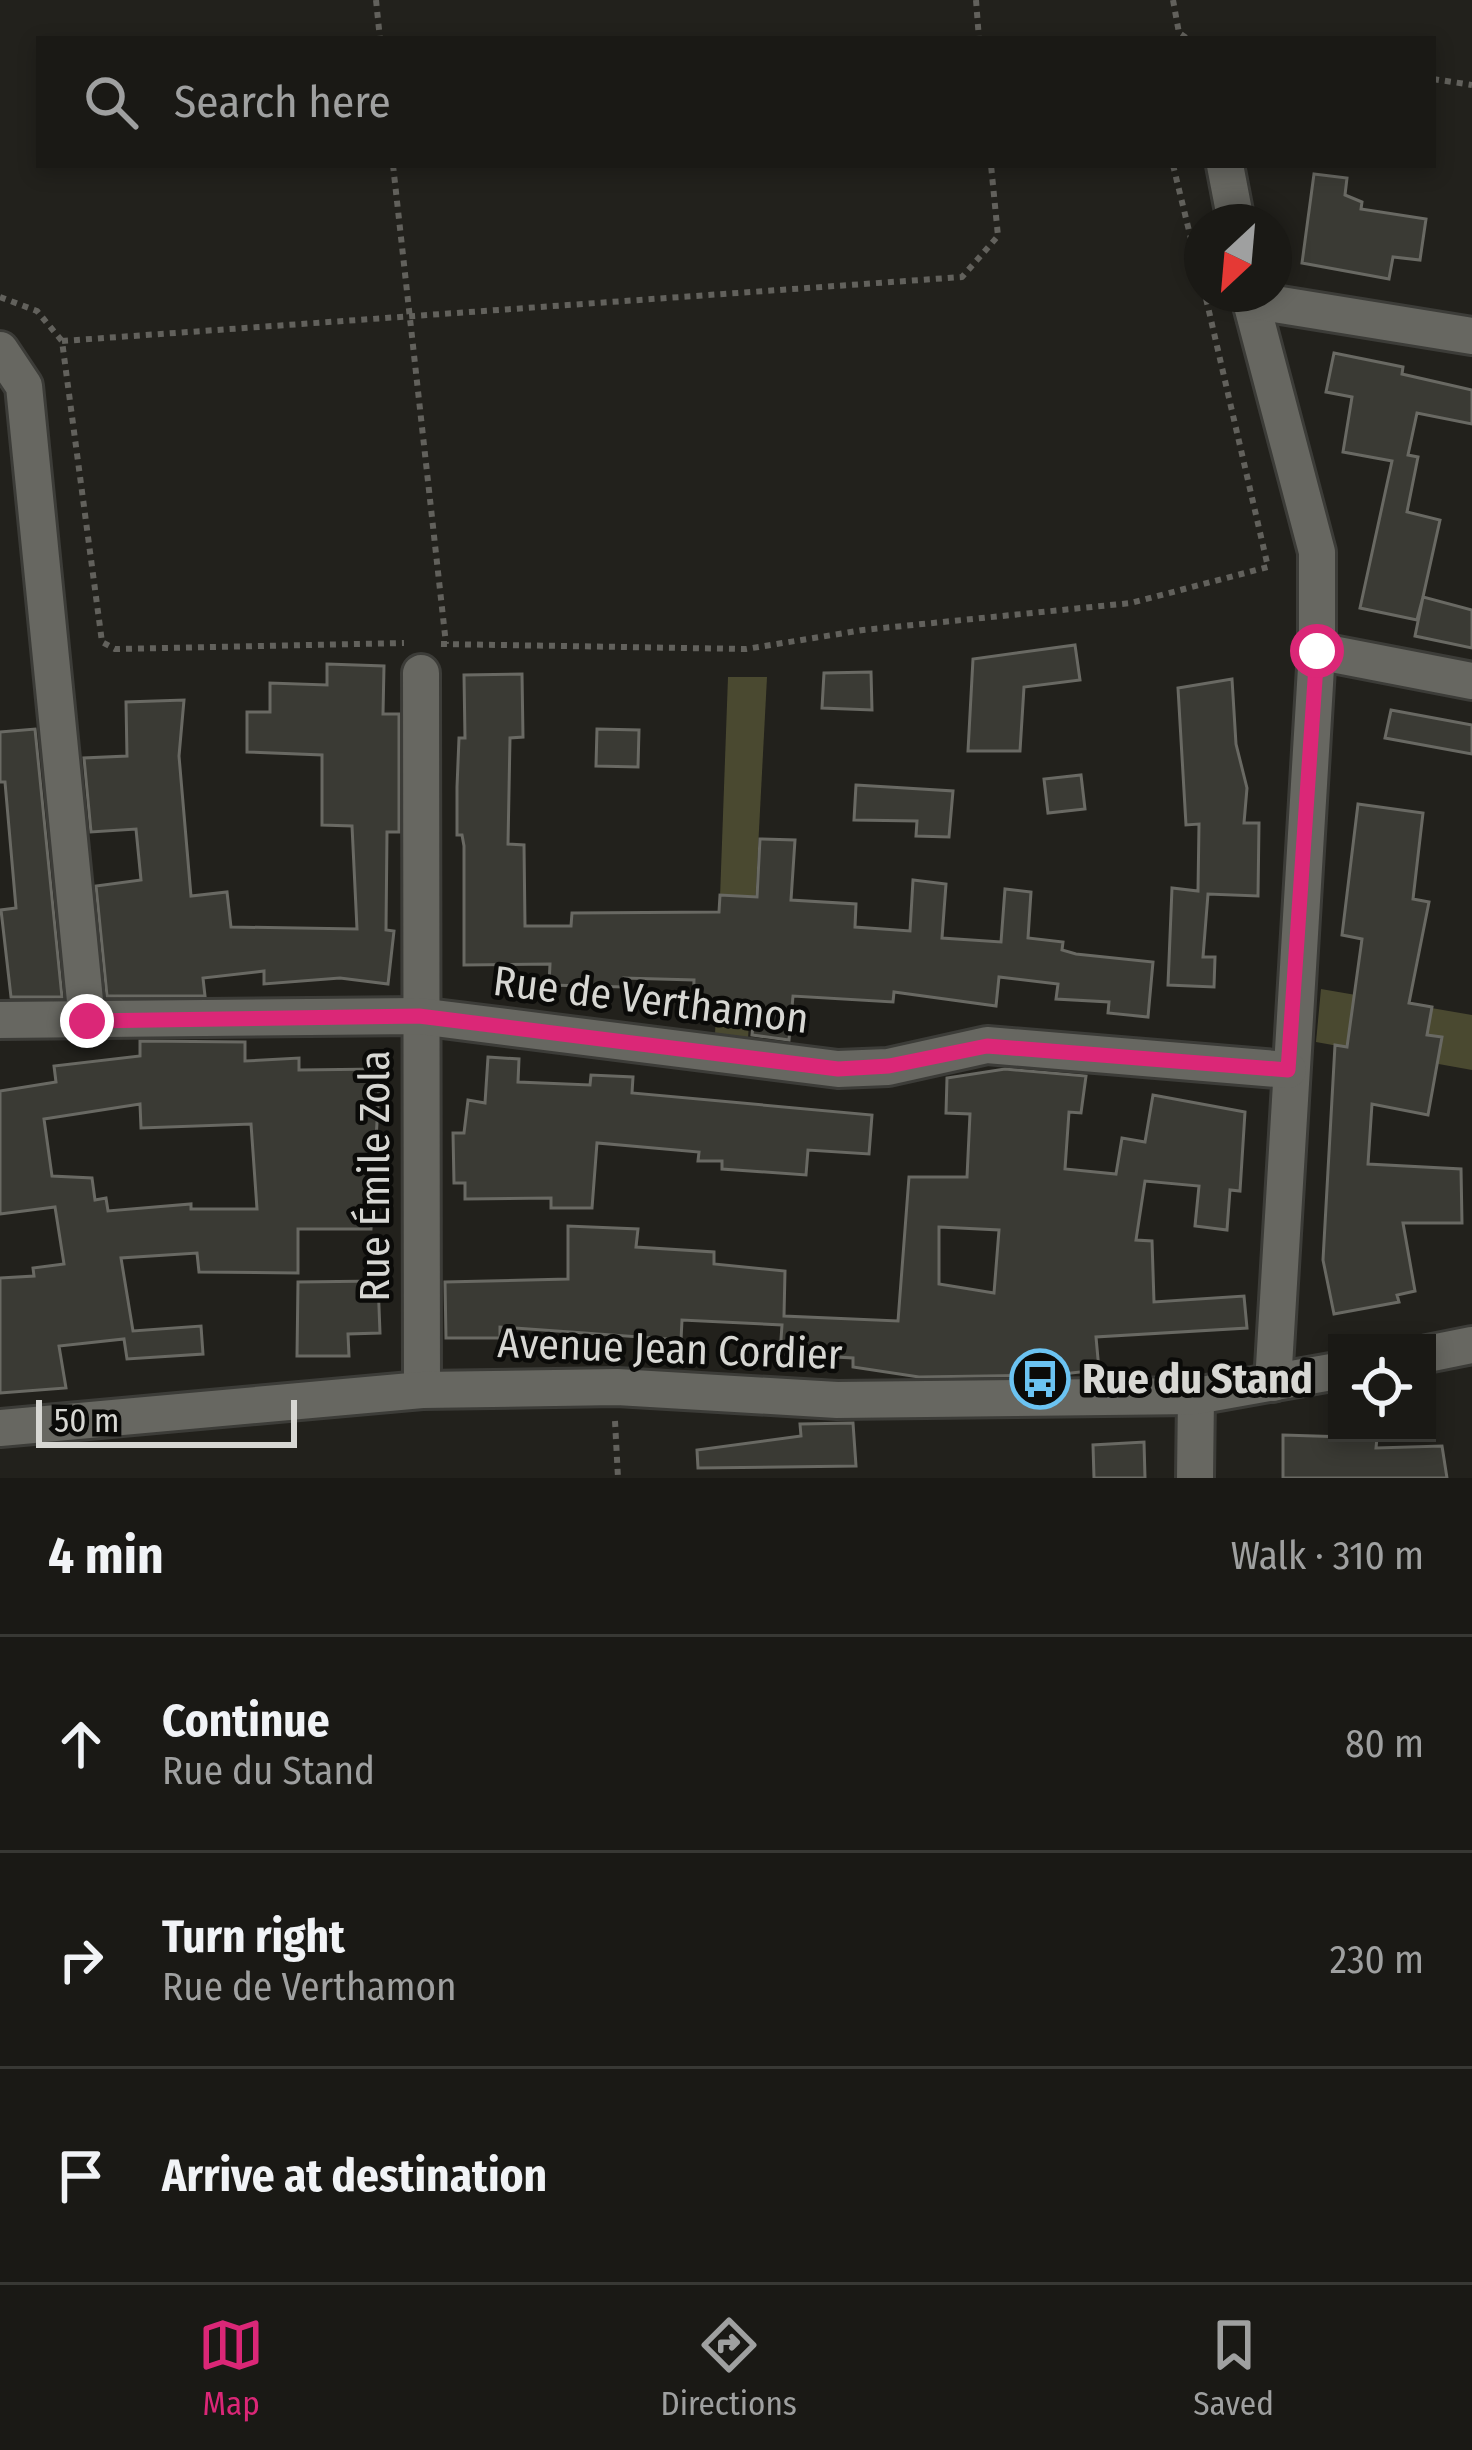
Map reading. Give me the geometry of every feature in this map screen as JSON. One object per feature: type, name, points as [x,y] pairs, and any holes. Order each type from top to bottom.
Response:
[{"type":"street","points":[[1226,168],[1233,204]]},
{"type":"street","points":[[1292,304],[1472,336]]},
{"type":"street","points":[[1254,312],[1317,552],[1317,651],[1288,1070],[1273,1383]]},
{"type":"street","points":[[0,350],[24,386],[87,1021]]},
{"type":"street","points":[[1317,651],[1472,681]]},
{"type":"street","name":"Rue Émile Zola","points":[[421,673],[422,1390]]},
{"type":"street","name":"Rue de Verthamon","points":[[0,1020],[419,1016],[838,1069],[889,1066],[987,1046],[1288,1070]]},
{"type":"street","points":[[1436,1352],[1472,1345]]},
{"type":"street","name":"Avenue Jean Cordier","points":[[0,1428],[422,1390],[616,1388],[837,1400],[1196,1396],[1328,1374]]},
{"type":"street","points":[[1195,1478],[1196,1396]]},
{"type":"path","points":[[376,0],[380,36]]},
{"type":"path","points":[[976,0],[979,36]]},
{"type":"path","points":[[1174,0],[1179,33],[1184,36]]},
{"type":"path","points":[[1436,79],[1472,85]]},
{"type":"path","points":[[393,168],[446,644]]},
{"type":"path","points":[[62,340],[962,277],[998,236],[991,168]]},
{"type":"path","points":[[1174,168],[1184,210]]},
{"type":"path","points":[[0,297],[37,311],[62,340],[102,641],[115,649],[287,641],[746,649],[1131,603],[1268,567],[1208,312]]},
{"type":"path","points":[[616,1388],[618,1478]]},
{"type":"shaded area","points":[[728,677],[767,677],[748,1040],[715,1036]]},
{"type":"shaded area","points":[[1321,989],[1472,1015],[1472,1070],[1316,1042]]},
{"type":"building","points":[[1314,174],[1347,178],[1345,195],[1362,202],[1361,209],[1426,219],[1420,260],[1393,257],[1389,279],[1302,263]]},
{"type":"building","points":[[1334,353],[1403,367],[1402,374],[1472,390],[1472,424],[1417,413],[1408,455],[1418,457],[1407,512],[1440,520],[1417,620],[1360,608],[1392,461],[1343,452],[1352,397],[1326,392]]},
{"type":"building","points":[[1423,597],[1472,610],[1472,648],[1415,636]]},
{"type":"building","points":[[1075,645],[1080,680],[1024,687],[1020,751],[968,751],[973,659]]},
{"type":"building","points":[[327,664],[384,666],[383,714],[399,714],[399,832],[387,832],[386,930],[394,931],[388,984],[340,978],[264,984],[264,971],[203,978],[205,996],[107,996],[96,886],[141,880],[136,829],[91,832],[84,758],[127,756],[126,702],[184,700],[179,756],[191,896],[227,892],[231,927],[357,929],[352,826],[322,825],[322,755],[247,752],[247,712],[270,712],[270,683],[327,685]]},
{"type":"building","points":[[871,672],[872,710],[822,708],[824,673]]},
{"type":"building","points":[[522,674],[523,737],[510,738],[508,844],[524,845],[525,926],[571,926],[572,913],[719,912],[720,895],[757,897],[760,839],[795,840],[791,900],[856,904],[855,927],[910,931],[913,880],[946,884],[942,938],[1001,942],[1005,889],[1031,892],[1028,938],[1063,942],[1062,950],[1076,954],[1153,962],[1148,1017],[1108,1013],[1109,1002],[1056,999],[1058,984],[999,977],[996,1006],[894,992],[893,1002],[793,996],[789,1040],[752,1035],[754,1015],[693,1014],[694,980],[624,978],[624,987],[549,985],[550,964],[464,965],[464,846],[462,835],[457,835],[457,787],[459,738],[465,738],[464,675]]},
{"type":"building","points":[[1232,679],[1236,744],[1247,788],[1244,823],[1259,823],[1258,896],[1208,894],[1203,957],[1215,957],[1214,987],[1168,985],[1172,888],[1198,891],[1199,824],[1186,825],[1178,688]]},
{"type":"building","points":[[1391,710],[1472,725],[1472,754],[1385,738]]},
{"type":"building","points":[[35,729],[62,997],[11,997],[1,910],[16,908],[5,782],[0,782],[0,732]]},
{"type":"building","points":[[597,729],[639,730],[638,767],[596,766]]},
{"type":"building","points":[[1081,775],[1085,809],[1048,813],[1044,779]]},
{"type":"building","points":[[856,785],[953,791],[949,837],[916,836],[917,821],[854,820]]},
{"type":"building","points":[[1358,804],[1423,813],[1413,899],[1429,902],[1409,1003],[1432,1007],[1427,1035],[1442,1037],[1428,1115],[1372,1104],[1368,1164],[1461,1169],[1462,1223],[1403,1223],[1415,1291],[1397,1295],[1399,1302],[1334,1314],[1323,1260],[1335,1045],[1347,1047],[1362,939],[1342,935]]},
{"type":"building","points":[[140,1041],[245,1042],[245,1061],[299,1058],[299,1070],[380,1069],[371,1229],[298,1229],[298,1273],[199,1272],[197,1253],[121,1258],[133,1331],[201,1326],[203,1354],[127,1359],[124,1339],[59,1346],[66,1388],[0,1393],[0,1278],[34,1276],[33,1268],[64,1264],[55,1207],[0,1214],[0,1091],[56,1082],[54,1066],[140,1056]],"holes":[[[140,1104],[141,1128],[251,1124],[257,1209],[191,1209],[191,1204],[108,1211],[106,1198],[95,1200],[92,1178],[52,1176],[44,1119]]]},
{"type":"building","points":[[488,1057],[519,1059],[518,1082],[590,1085],[591,1075],[633,1077],[632,1093],[872,1115],[869,1154],[808,1150],[806,1175],[722,1169],[722,1161],[698,1161],[699,1152],[597,1143],[592,1208],[551,1208],[551,1198],[465,1199],[465,1183],[454,1183],[453,1133],[464,1133],[468,1100],[485,1103]]},
{"type":"building","points":[[1005,1069],[1086,1076],[1081,1113],[1069,1112],[1065,1169],[1116,1174],[1122,1138],[1145,1142],[1153,1095],[1245,1112],[1240,1191],[1230,1190],[1227,1230],[1195,1226],[1199,1186],[1145,1181],[1136,1240],[1152,1241],[1154,1302],[1244,1296],[1247,1328],[1096,1337],[1099,1370],[919,1377],[853,1367],[853,1358],[780,1354],[782,1325],[682,1320],[681,1340],[500,1327],[500,1338],[446,1338],[445,1282],[568,1279],[568,1226],[638,1229],[636,1247],[714,1252],[714,1264],[785,1271],[784,1316],[898,1321],[909,1177],[967,1177],[970,1114],[946,1113],[947,1078]],"holes":[[[939,1227],[999,1230],[994,1293],[939,1284]]]},
{"type":"building","points":[[378,1281],[380,1333],[348,1334],[349,1356],[297,1356],[298,1282]]},
{"type":"building","points":[[853,1423],[856,1466],[698,1468],[697,1450],[801,1436],[800,1424]]},
{"type":"building","points":[[1283,1435],[1328,1436],[1328,1442],[1377,1442],[1376,1448],[1442,1446],[1447,1478],[1283,1478]]},
{"type":"building","points":[[1144,1442],[1145,1478],[1094,1478],[1093,1445]]},
{"type":"place","name":"Rue du Stand","points":[[1040,1379]]},
{"type":"route","points":[[87,1021],[419,1016],[838,1069],[889,1066],[987,1046],[1288,1070],[1317,651]]}]
